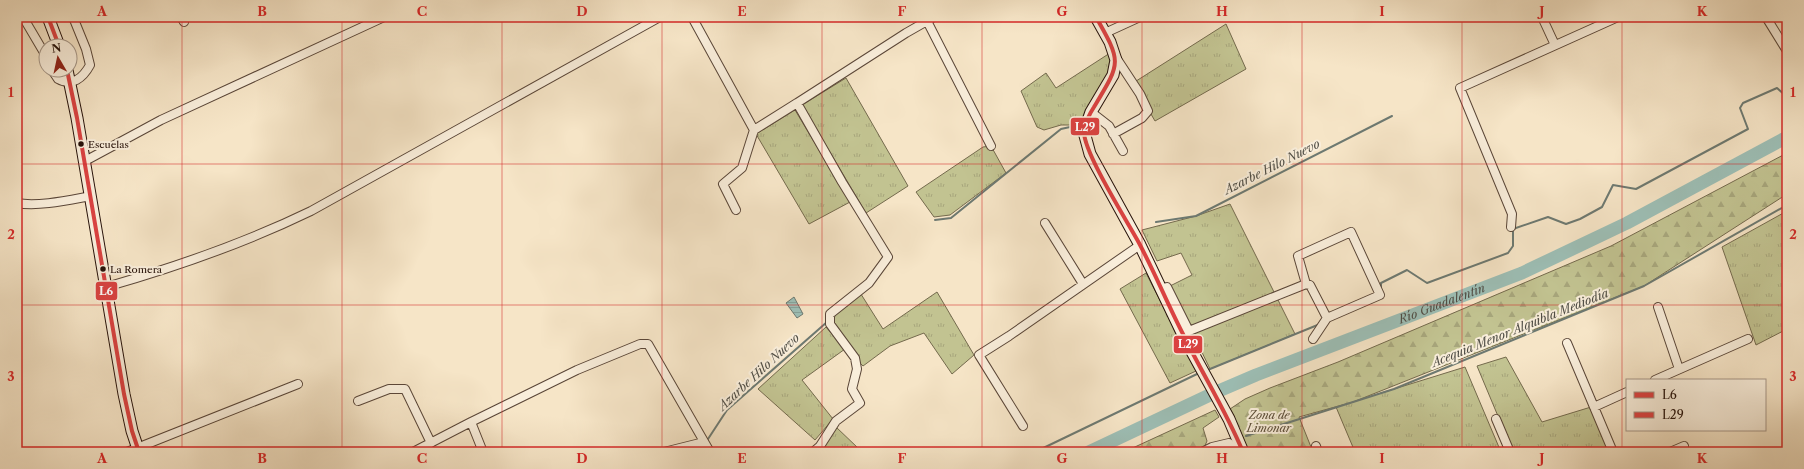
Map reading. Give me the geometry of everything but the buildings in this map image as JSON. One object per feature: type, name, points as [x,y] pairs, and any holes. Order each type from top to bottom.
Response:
[{"type":"main road","points":[[48,17],[56,38]]},
{"type":"main road","points":[[1096,17],[1105,33],[1116,60],[1113,75],[1091,112],[1084,132],[1090,154],[1140,245],[1184,337],[1229,419],[1243,452]]},
{"type":"main road","points":[[69,78],[85,161],[134,450]]},
{"type":"street","points":[[23,17],[38,42]]},
{"type":"street","points":[[57,78],[63,82],[70,82],[80,79],[90,66],[86,49],[73,17]]},
{"type":"street","points":[[85,161],[181,110],[384,17]]},
{"type":"street","points":[[106,287],[215,252],[268,232],[305,214],[660,17]]},
{"type":"street","points":[[692,17],[754,130]]},
{"type":"street","points":[[1105,33],[1140,17]]},
{"type":"street","points":[[1542,17],[1555,45]]},
{"type":"street","points":[[1511,227],[1512,214],[1460,88],[1618,17]]},
{"type":"street","points":[[1766,17],[1787,52]]},
{"type":"street","points":[[736,210],[723,184],[742,168],[754,130],[930,19],[991,146]]},
{"type":"street","points":[[1113,134],[1142,118],[1148,111],[1140,94],[1114,53]]},
{"type":"street","points":[[797,103],[842,182],[888,257],[869,283],[830,314],[830,324],[855,358],[857,369],[852,388],[860,403],[836,421],[820,446],[813,452]]},
{"type":"street","points":[[1091,112],[1108,126],[1123,151]]},
{"type":"street","points":[[17,203],[25,204],[91,196]]},
{"type":"street","points":[[1045,223],[1083,284]]},
{"type":"street","points":[[1313,339],[1327,318],[1380,294],[1351,232],[1298,256],[1306,284],[1310,285],[1327,318]]},
{"type":"street","points":[[1023,426],[979,355],[1009,336],[1140,245]]},
{"type":"street","points":[[1161,289],[1167,287],[1189,331],[1306,284]]},
{"type":"street","points":[[1658,307],[1680,369]]},
{"type":"street","points":[[1657,379],[1748,339]]},
{"type":"street","points":[[1567,343],[1613,452]]},
{"type":"street","points":[[413,452],[577,370],[640,344],[648,344],[710,452]]},
{"type":"street","points":[[134,450],[298,384]]},
{"type":"street","points":[[358,401],[389,389],[405,389],[431,442]]},
{"type":"street","points":[[1594,407],[1626,392]]},
{"type":"street","points":[[1496,419],[1510,452]]},
{"type":"street","points":[[471,422],[483,452]]},
{"type":"street","points":[[664,452],[704,442]]},
{"type":"street","points":[[1202,452],[1212,447],[1229,443],[1237,452]]},
{"type":"street","points":[[1670,452],[1684,446]]},
{"type":"green space","points":[[1226,24],[1246,69],[1155,121],[1133,83]]},
{"type":"green space","points":[[1110,53],[1110,69],[1104,84],[1078,125],[1061,125],[1044,130],[1037,127],[1021,91],[1046,73],[1056,88]]},
{"type":"green space","points":[[846,78],[908,186],[866,213],[802,105]]},
{"type":"green space","points":[[795,110],[850,202],[809,224],[756,134]]},
{"type":"green space","points":[[991,146],[1006,173],[950,215],[934,217],[916,192],[983,147]]},
{"type":"green space","name":"Zona de Limonar","points":[[1787,153],[1787,194],[1644,286],[1353,402],[1299,417],[1313,452],[1248,452],[1230,409],[1245,399],[1338,362],[1611,246]]},
{"type":"green space","points":[[1230,204],[1295,334],[1210,369],[1170,286],[1192,275],[1181,253],[1157,261],[1142,230],[1196,216]]},
{"type":"green space","points":[[1787,211],[1787,329],[1756,345],[1722,247]]},
{"type":"green space","points":[[1146,273],[1196,371],[1170,383],[1120,289]]},
{"type":"green space","points":[[859,291],[883,329],[937,292],[974,355],[952,374],[924,333],[890,346],[863,366],[855,358],[830,324],[830,314]]},
{"type":"green space","points":[[826,327],[845,349],[802,380],[833,419],[815,440],[758,389]]},
{"type":"green space","points":[[1506,357],[1542,422],[1591,407],[1610,452],[1513,452],[1477,366]]},
{"type":"green space","points":[[1465,367],[1501,452],[1355,452],[1336,407]]},
{"type":"green space","points":[[1215,410],[1219,417],[1203,428],[1207,441],[1203,450],[1199,452],[1124,452]]},
{"type":"green space","points":[[836,427],[858,448],[854,452],[807,452]]},
{"type":"water","points":[[794,297],[803,314],[797,318],[786,303]]},
{"type":"waterway","points":[[1381,290],[1381,283],[1407,270],[1427,283],[1508,253],[1513,246],[1513,229],[1548,217],[1566,224],[1580,219],[1602,207],[1613,185],[1636,189],[1748,129],[1740,108],[1743,103],[1777,88],[1787,97]]},
{"type":"waterway","name":"Azarbe Hilo Nuevo","points":[[1156,222],[1196,216],[1392,116]]},
{"type":"waterway","name":"Azarbe Hilo Nuevo","points":[[935,220],[951,218],[1061,129],[1070,127]]},
{"type":"waterway","name":"Río Guadalentín","points":[[1089,452],[1214,393],[1256,375],[1522,273],[1627,223],[1787,137]]},
{"type":"waterway","name":"Acequia Menor Alquibla Mediodía","points":[[1246,436],[1394,389],[1644,286],[1787,205]]},
{"type":"waterway","name":"Azarbe Hilo Nuevo","points":[[708,439],[727,410],[827,322]]},
{"type":"waterway","points":[[1210,369],[1320,324]]},
{"type":"waterway","points":[[1035,452],[1197,374]]},
{"type":"transit line","name":"L6","points":[[48,17],[56,38]]},
{"type":"transit line","name":"L29","points":[[1096,17],[1110,44],[1115,62],[1109,80],[1086,123],[1084,129],[1086,142],[1098,171],[1145,254],[1178,324],[1243,452]]},
{"type":"transit line","name":"L6","points":[[69,78],[77,118],[124,394],[132,431],[139,452]]},
{"type":"place","name":"Escuelas","points":[[81,144]]},
{"type":"place","name":"La Romera","points":[[103,269]]}]
